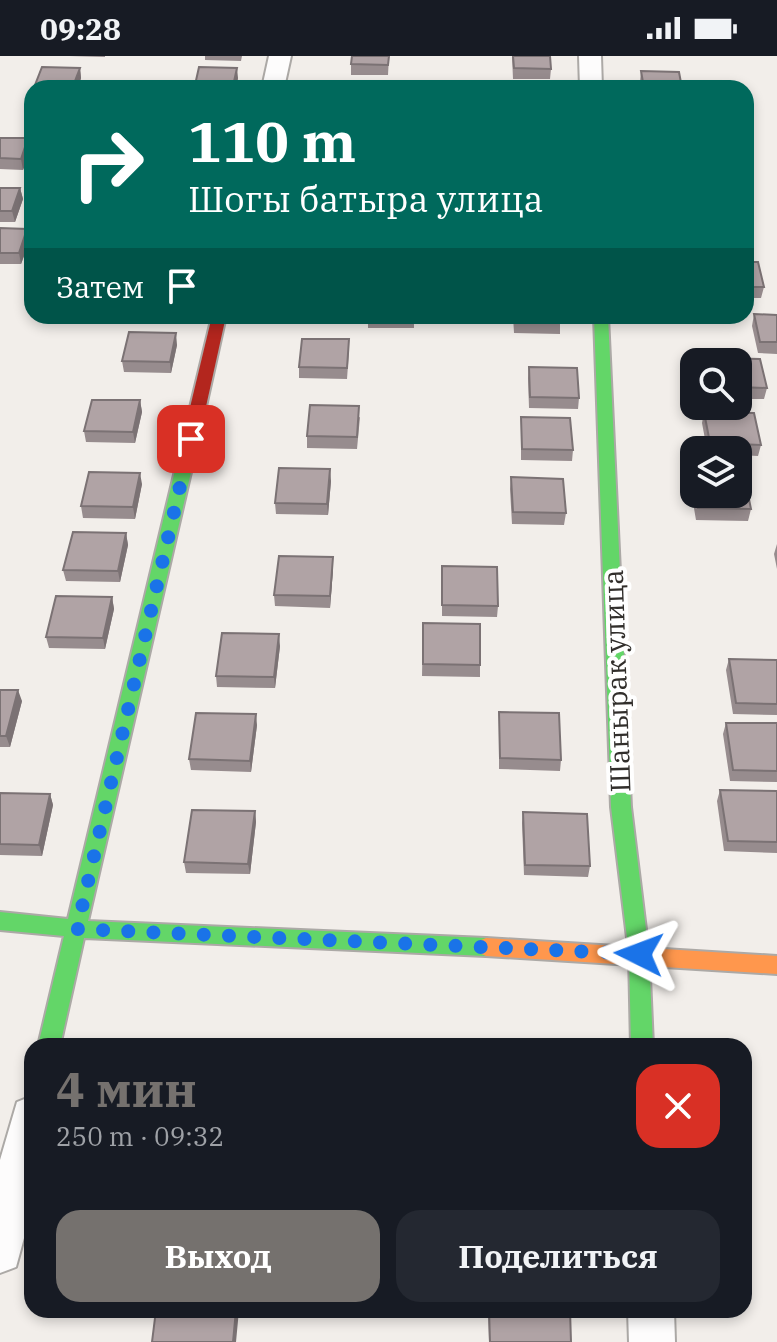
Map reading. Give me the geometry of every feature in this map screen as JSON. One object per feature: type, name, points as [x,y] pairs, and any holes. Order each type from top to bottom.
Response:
[{"type":"street","points":[[275,80],[280,56]]},
{"type":"street","points":[[590,56],[591,80]]},
{"type":"street","points":[[51,1038],[217,324]]},
{"type":"street","name":"Шанырак улица","points":[[601,324],[621,807],[639,954],[642,1038]]},
{"type":"street","points":[[0,921],[77,929],[639,954],[777,965]]},
{"type":"street","points":[[0,1251],[24,1150]]},
{"type":"street","points":[[651,1318],[652,1342]]},
{"type":"building","points":[[352,56],[389,56],[388,65],[351,64]]},
{"type":"building","points":[[513,56],[550,56],[551,69],[514,68]]},
{"type":"building","points":[[42,67],[80,68],[75,80],[37,80]]},
{"type":"building","points":[[199,67],[237,68],[234,80],[196,80]]},
{"type":"building","points":[[641,71],[679,72],[680,80],[643,80]]},
{"type":"building","points":[[0,138],[24,138],[21,159],[0,158]]},
{"type":"building","points":[[0,188],[20,188],[12,211],[0,211]]},
{"type":"building","points":[[0,228],[24,229],[19,253],[0,253]]},
{"type":"building","points":[[754,262],[758,262],[764,287],[754,287]]},
{"type":"building","points":[[754,314],[777,315],[777,342],[760,342]]},
{"type":"building","points":[[129,332],[176,333],[170,362],[122,361]]},
{"type":"building","points":[[302,339],[349,339],[347,368],[299,367]]},
{"type":"building","points":[[752,359],[760,359],[767,388],[752,387]]},
{"type":"building","points":[[529,367],[577,368],[579,398],[530,397]]},
{"type":"building","points":[[92,400],[140,400],[133,432],[84,431]]},
{"type":"building","points":[[310,405],[359,406],[357,437],[307,436]]},
{"type":"building","points":[[754,413],[761,445],[752,445],[752,436],[709,436],[706,420],[752,420]]},
{"type":"building","points":[[521,417],[570,418],[573,450],[522,449]]},
{"type":"building","points":[[279,468],[330,469],[327,504],[275,503]]},
{"type":"building","points":[[89,472],[140,473],[133,507],[81,506]]},
{"type":"building","points":[[511,477],[563,479],[566,513],[513,512]]},
{"type":"building","points":[[73,532],[126,533],[118,571],[63,570]]},
{"type":"building","points":[[279,556],[333,557],[330,596],[274,595]]},
{"type":"building","points":[[442,566],[497,567],[498,606],[442,605]]},
{"type":"building","points":[[56,596],[112,597],[103,638],[46,637]]},
{"type":"building","points":[[423,623],[480,624],[480,665],[423,664]]},
{"type":"building","points":[[222,633],[279,634],[274,677],[216,676]]},
{"type":"building","points":[[729,659],[777,660],[777,704],[736,703]]},
{"type":"building","points":[[0,690],[18,690],[6,736],[0,736]]},
{"type":"building","points":[[499,712],[559,713],[561,760],[500,758]]},
{"type":"building","points":[[196,713],[256,714],[250,761],[189,759]]},
{"type":"building","points":[[726,723],[777,723],[777,771],[733,770]]},
{"type":"building","points":[[720,790],[777,791],[777,842],[728,841]]},
{"type":"building","points":[[0,793],[50,794],[39,845],[0,844]]},
{"type":"building","points":[[192,810],[255,811],[248,864],[184,862]]},
{"type":"building","points":[[523,812],[587,814],[590,866],[525,865]]},
{"type":"building","points":[[155,1318],[235,1318],[233,1342],[152,1342]]},
{"type":"building","points":[[489,1318],[570,1318],[571,1342],[490,1342]]},
{"type":"traffic: fast","points":[[601,324],[621,807],[639,954],[642,1038]]},
{"type":"traffic: fast","points":[[51,1038],[195,420]]},
{"type":"traffic: fast","points":[[0,921],[77,929],[486,947]]},
{"type":"traffic: slow","points":[[486,947],[777,965]]},
{"type":"traffic: jam","points":[[195,420],[217,324]]},
{"type":"route","points":[[191,439],[77,929],[639,954]]}]
